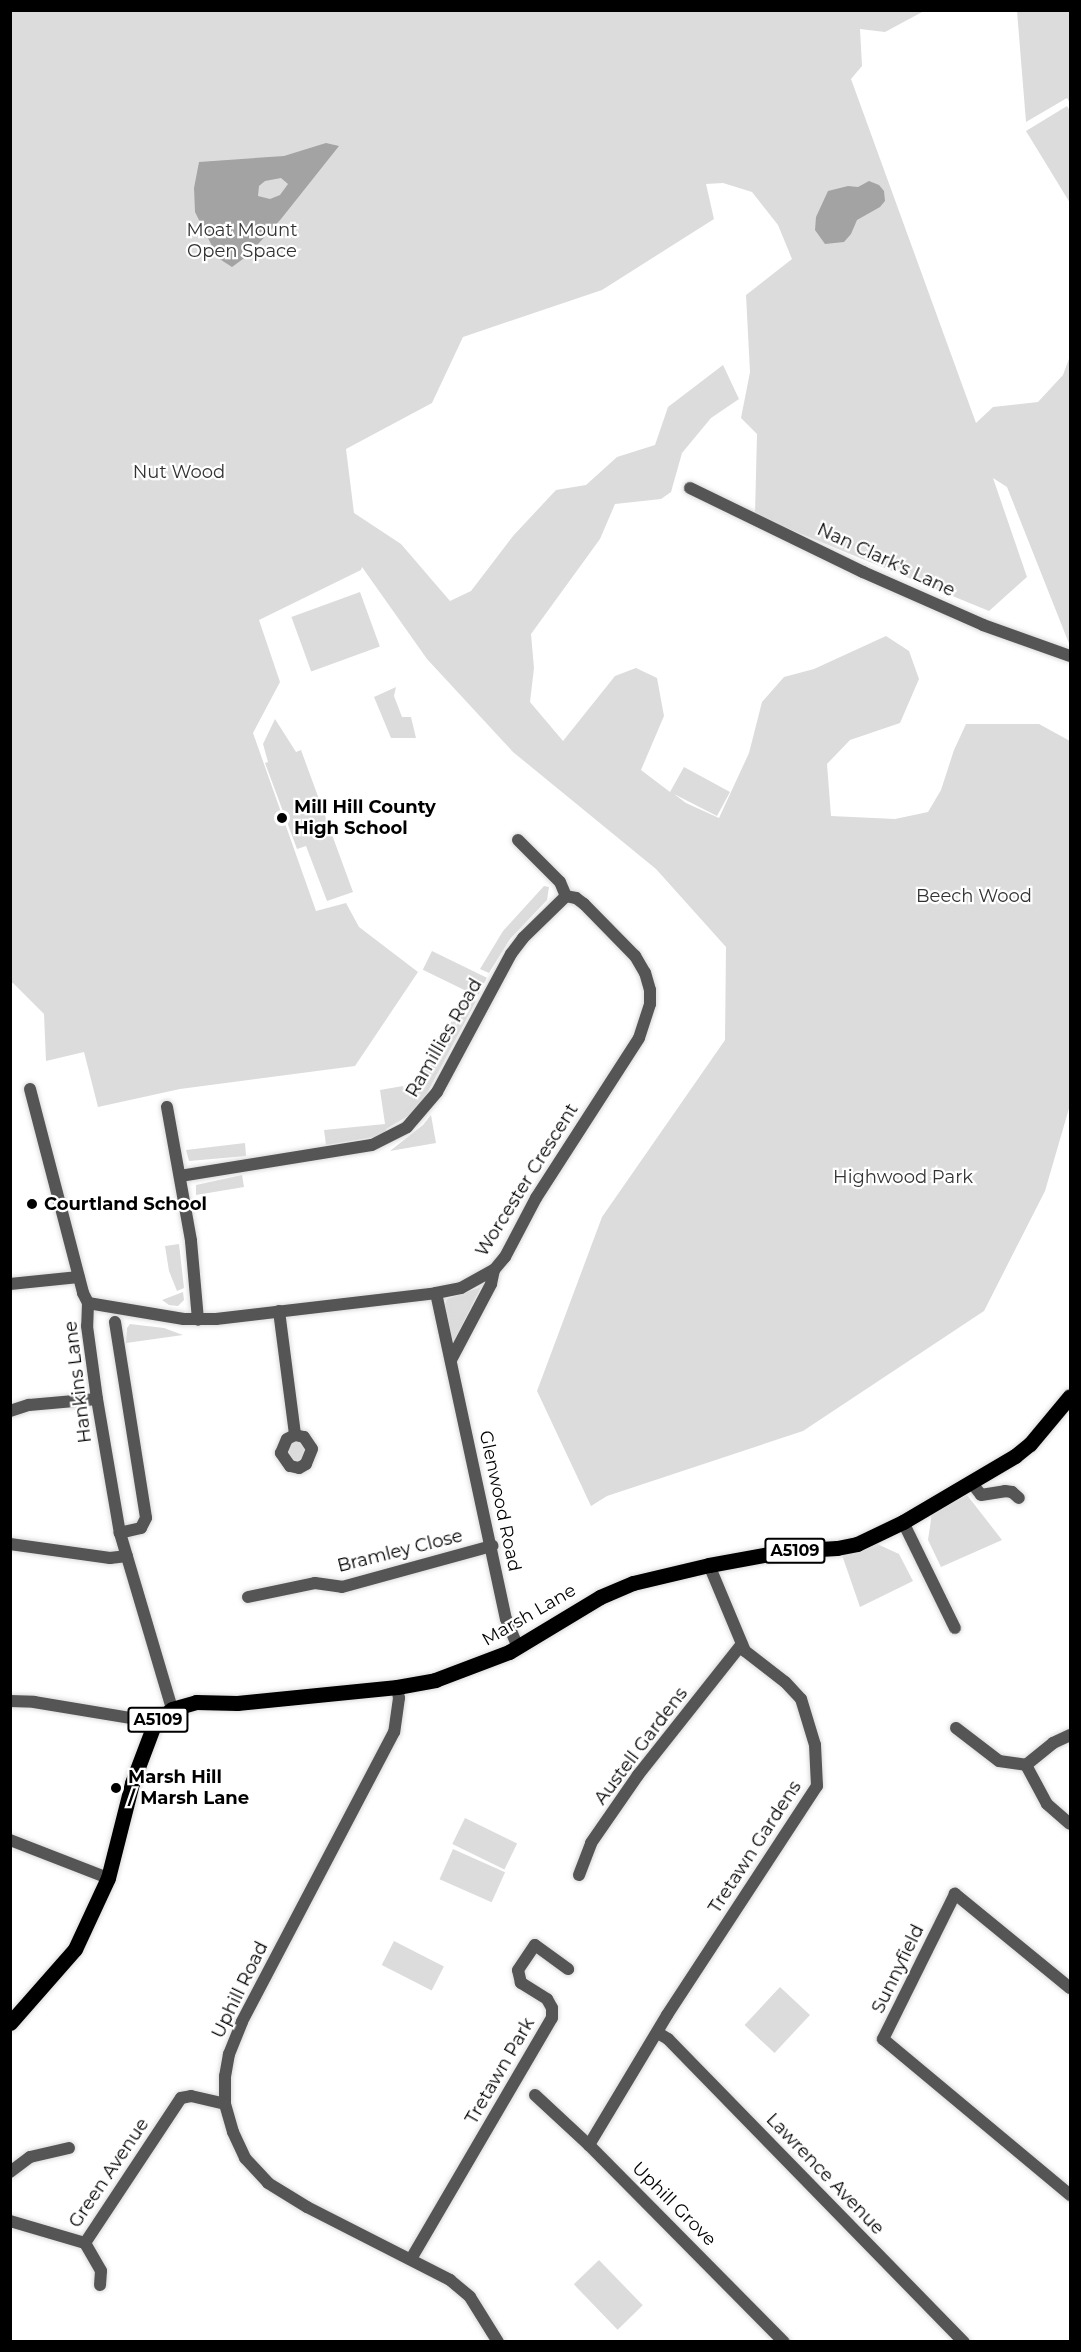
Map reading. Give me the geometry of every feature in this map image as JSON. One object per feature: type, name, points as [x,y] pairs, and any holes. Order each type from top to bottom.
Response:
[{"type":"main road","name":"Marsh Lane","points":[[155,1722],[172,1709],[195,1702],[237,1703],[398,1687],[446,1677],[518,1647],[600,1597],[633,1583],[709,1565],[785,1551],[837,1548],[858,1544],[903,1522],[1030,1444],[1071,1396]]},
{"type":"main road","name":"A5109","points":[[10,2023],[75,1949],[108,1878],[132,1783],[155,1722]]},
{"type":"street","name":"Nan Clark's Lane","points":[[690,488],[885,582],[983,625],[1071,656]]},
{"type":"street","points":[[518,840],[560,882],[566,896]]},
{"type":"street","name":"Worcester Crescent","points":[[88,1303],[198,1320],[436,1293],[461,1288],[494,1270],[505,1257],[536,1198],[639,1038],[647,1018],[650,990],[645,973],[635,956],[584,904],[576,898],[566,896]]},
{"type":"street","name":"Ramillies Road","points":[[180,1176],[372,1145],[407,1127],[438,1092],[511,954],[523,938],[566,896]]},
{"type":"street","name":"Hankins Lane","points":[[30,1089],[83,1293],[88,1303],[87,1326],[97,1399],[107,1470],[120,1533],[172,1709]]},
{"type":"street","points":[[167,1107],[191,1241],[198,1320]]},
{"type":"street","points":[[451,1360],[490,1284],[494,1270]]},
{"type":"street","points":[[10,1284],[79,1277]]},
{"type":"street","name":"Glenwood Road","points":[[436,1293],[506,1619],[518,1647]]},
{"type":"street","points":[[279,1311],[294,1435]]},
{"type":"street","points":[[115,1322],[146,1518],[141,1528],[120,1533]]},
{"type":"street","points":[[10,1411],[28,1406],[97,1399]]},
{"type":"street","points":[[971,1482],[981,1495],[1005,1491],[1012,1492],[1019,1498]]},
{"type":"street","points":[[903,1522],[955,1628]]},
{"type":"street","points":[[10,1544],[110,1558],[127,1556]]},
{"type":"street","name":"Bramley Close","points":[[248,1597],[315,1583],[342,1587],[492,1546]]},
{"type":"street","name":"Tretawn Gardens","points":[[590,2145],[667,2015],[817,1786],[815,1745],[801,1699],[785,1682],[745,1651],[709,1565]]},
{"type":"street","name":"Austell Gardens","points":[[579,1875],[591,1843],[638,1775],[742,1644]]},
{"type":"street","name":"Uphill Road","points":[[398,1687],[398,1714],[390,1741],[242,2022],[229,2054],[225,2076],[225,2104],[233,2132],[245,2158],[268,2183],[307,2207],[456,2284],[470,2297],[498,2342]]},
{"type":"street","points":[[10,1701],[34,1701],[155,1722]]},
{"type":"street","points":[[956,1728],[999,1761],[1026,1765],[1053,1743],[1071,1735]]},
{"type":"street","points":[[1026,1765],[1047,1804],[1071,1824]]},
{"type":"street","points":[[10,1840],[108,1878]]},
{"type":"street","name":"Sunnyfield","points":[[1071,1988],[955,1894],[883,2039],[1071,2195]]},
{"type":"street","name":"Tretawn Park","points":[[411,2259],[552,2018],[552,2008],[547,1999],[521,1983],[519,1970],[535,1945],[568,1969]]},
{"type":"street","name":"Lawrence Avenue","points":[[658,2032],[964,2342]]},
{"type":"street","name":"Green Avenue","points":[[10,2221],[85,2243],[181,2098],[191,2096],[225,2104]]},
{"type":"street","name":"Uphill Grove","points":[[535,2096],[590,2145],[784,2342]]},
{"type":"street","points":[[10,2172],[30,2157],[69,2148]]},
{"type":"street","points":[[85,2243],[101,2271],[100,2285]]},
{"type":"green space","points":[[10,11],[924,11],[885,32],[860,29],[862,66],[851,79],[976,423],[993,407],[1038,402],[1063,375],[1070,356],[1070,646],[1007,487],[993,478],[1027,577],[989,611],[755,515],[757,434],[741,418],[750,372],[746,295],[792,259],[778,225],[752,192],[723,183],[706,184],[714,219],[602,290],[463,337],[432,403],[346,449],[354,513],[401,544],[450,601],[471,591],[513,536],[556,490],[586,485],[617,457],[655,445],[668,407],[723,365],[739,399],[711,418],[682,453],[671,492],[661,499],[615,504],[600,539],[531,634],[534,668],[530,702],[563,741],[615,676],[636,668],[657,678],[664,716],[641,770],[670,792],[684,767],[730,792],[717,816],[674,794],[686,803],[719,818],[749,753],[762,702],[784,677],[814,669],[886,636],[909,651],[919,679],[900,723],[850,740],[827,764],[831,816],[895,819],[928,812],[941,790],[954,750],[966,724],[1039,724],[1070,741],[1070,1105],[1045,1191],[984,1311],[803,1431],[607,1496],[591,1506],[537,1391],[602,1217],[725,1040],[726,947],[656,869],[513,752],[427,659],[362,567],[361,570],[259,620],[280,682],[253,733],[316,911],[346,903],[359,927],[418,972],[355,1066],[180,1089],[98,1107],[84,1052],[46,1061],[44,1014],[13,983],[10,984]]},
{"type":"green space","points":[[1017,11],[1070,11],[1070,103],[1067,98],[1026,122]]},
{"type":"green space","points":[[1067,106],[1070,111],[1070,203],[1026,131]]},
{"type":"green space","points":[[360,592],[380,647],[311,671],[291,617]]},
{"type":"green space","points":[[396,687],[394,696],[402,717],[411,717],[416,738],[391,738],[374,697]]},
{"type":"green space","name":"Mill Hill County High School","points":[[275,719],[296,752],[301,750],[353,892],[327,901],[306,846],[297,849],[265,763],[268,762],[263,744]]},
{"type":"green space","points":[[544,886],[549,887],[547,900],[510,939],[489,973],[480,969],[503,931]]},
{"type":"green space","points":[[432,951],[487,978],[478,997],[423,970]]},
{"type":"green space","points":[[463,997],[476,1001],[418,1110],[386,1129],[386,1135],[326,1145],[324,1130],[385,1124],[380,1090],[420,1083],[418,1073],[429,1068]]},
{"type":"green space","points":[[431,1115],[436,1143],[390,1151],[423,1125]]},
{"type":"green space","points":[[245,1143],[246,1156],[189,1161],[186,1150]]},
{"type":"green space","points":[[242,1175],[244,1187],[196,1195],[196,1185]]},
{"type":"green space","points":[[179,1244],[184,1288],[177,1291],[169,1271],[165,1246]]},
{"type":"green space","points":[[481,1287],[455,1339],[452,1339],[445,1305],[447,1299]]},
{"type":"green space","points":[[183,1292],[184,1300],[178,1306],[169,1305],[162,1300]]},
{"type":"green space","points":[[130,1324],[164,1328],[183,1335],[126,1343],[127,1328]]},
{"type":"green space","points":[[296,1441],[303,1444],[306,1451],[303,1458],[296,1461],[289,1458],[286,1451],[289,1444]]},
{"type":"green space","points":[[967,1495],[1002,1540],[941,1567],[928,1540],[932,1513]]},
{"type":"green space","points":[[875,1543],[899,1554],[913,1581],[860,1607],[842,1555]]},
{"type":"green space","points":[[465,1818],[517,1843],[504,1869],[452,1844]]},
{"type":"green space","points":[[453,1849],[505,1872],[492,1902],[440,1879]]},
{"type":"green space","points":[[394,1941],[444,1966],[432,1990],[382,1965]]},
{"type":"green space","points":[[780,1987],[810,2015],[775,2053],[745,2025]]},
{"type":"green space","points":[[599,2260],[643,2305],[618,2330],[574,2284]]},
{"type":"shaded area","points":[[326,143],[339,146],[281,219],[247,256],[232,267],[218,258],[195,212],[194,188],[199,162],[284,156]],"holes":[[[281,178],[288,184],[280,195],[270,199],[258,196],[259,186],[265,181]]]},
{"type":"shaded area","points":[[869,181],[879,185],[884,191],[885,201],[880,207],[857,220],[851,234],[844,242],[825,244],[815,230],[816,217],[828,191],[848,186],[858,187]]},
{"type":"place","name":"Mill Hill County High School","points":[[282,818]]},
{"type":"place","name":"Courtland School","points":[[32,1204]]},
{"type":"place","name":"Marsh Hill / Marsh Lane","points":[[116,1788]]},
{"type":"park label","name":"Moat Mount Open Space","points":[[242,241]]},
{"type":"park label","name":"Nut Wood","points":[[179,472]]},
{"type":"park label","name":"Beech Wood","points":[[974,896]]},
{"type":"park label","name":"Highwood Park","points":[[903,1177]]}]
